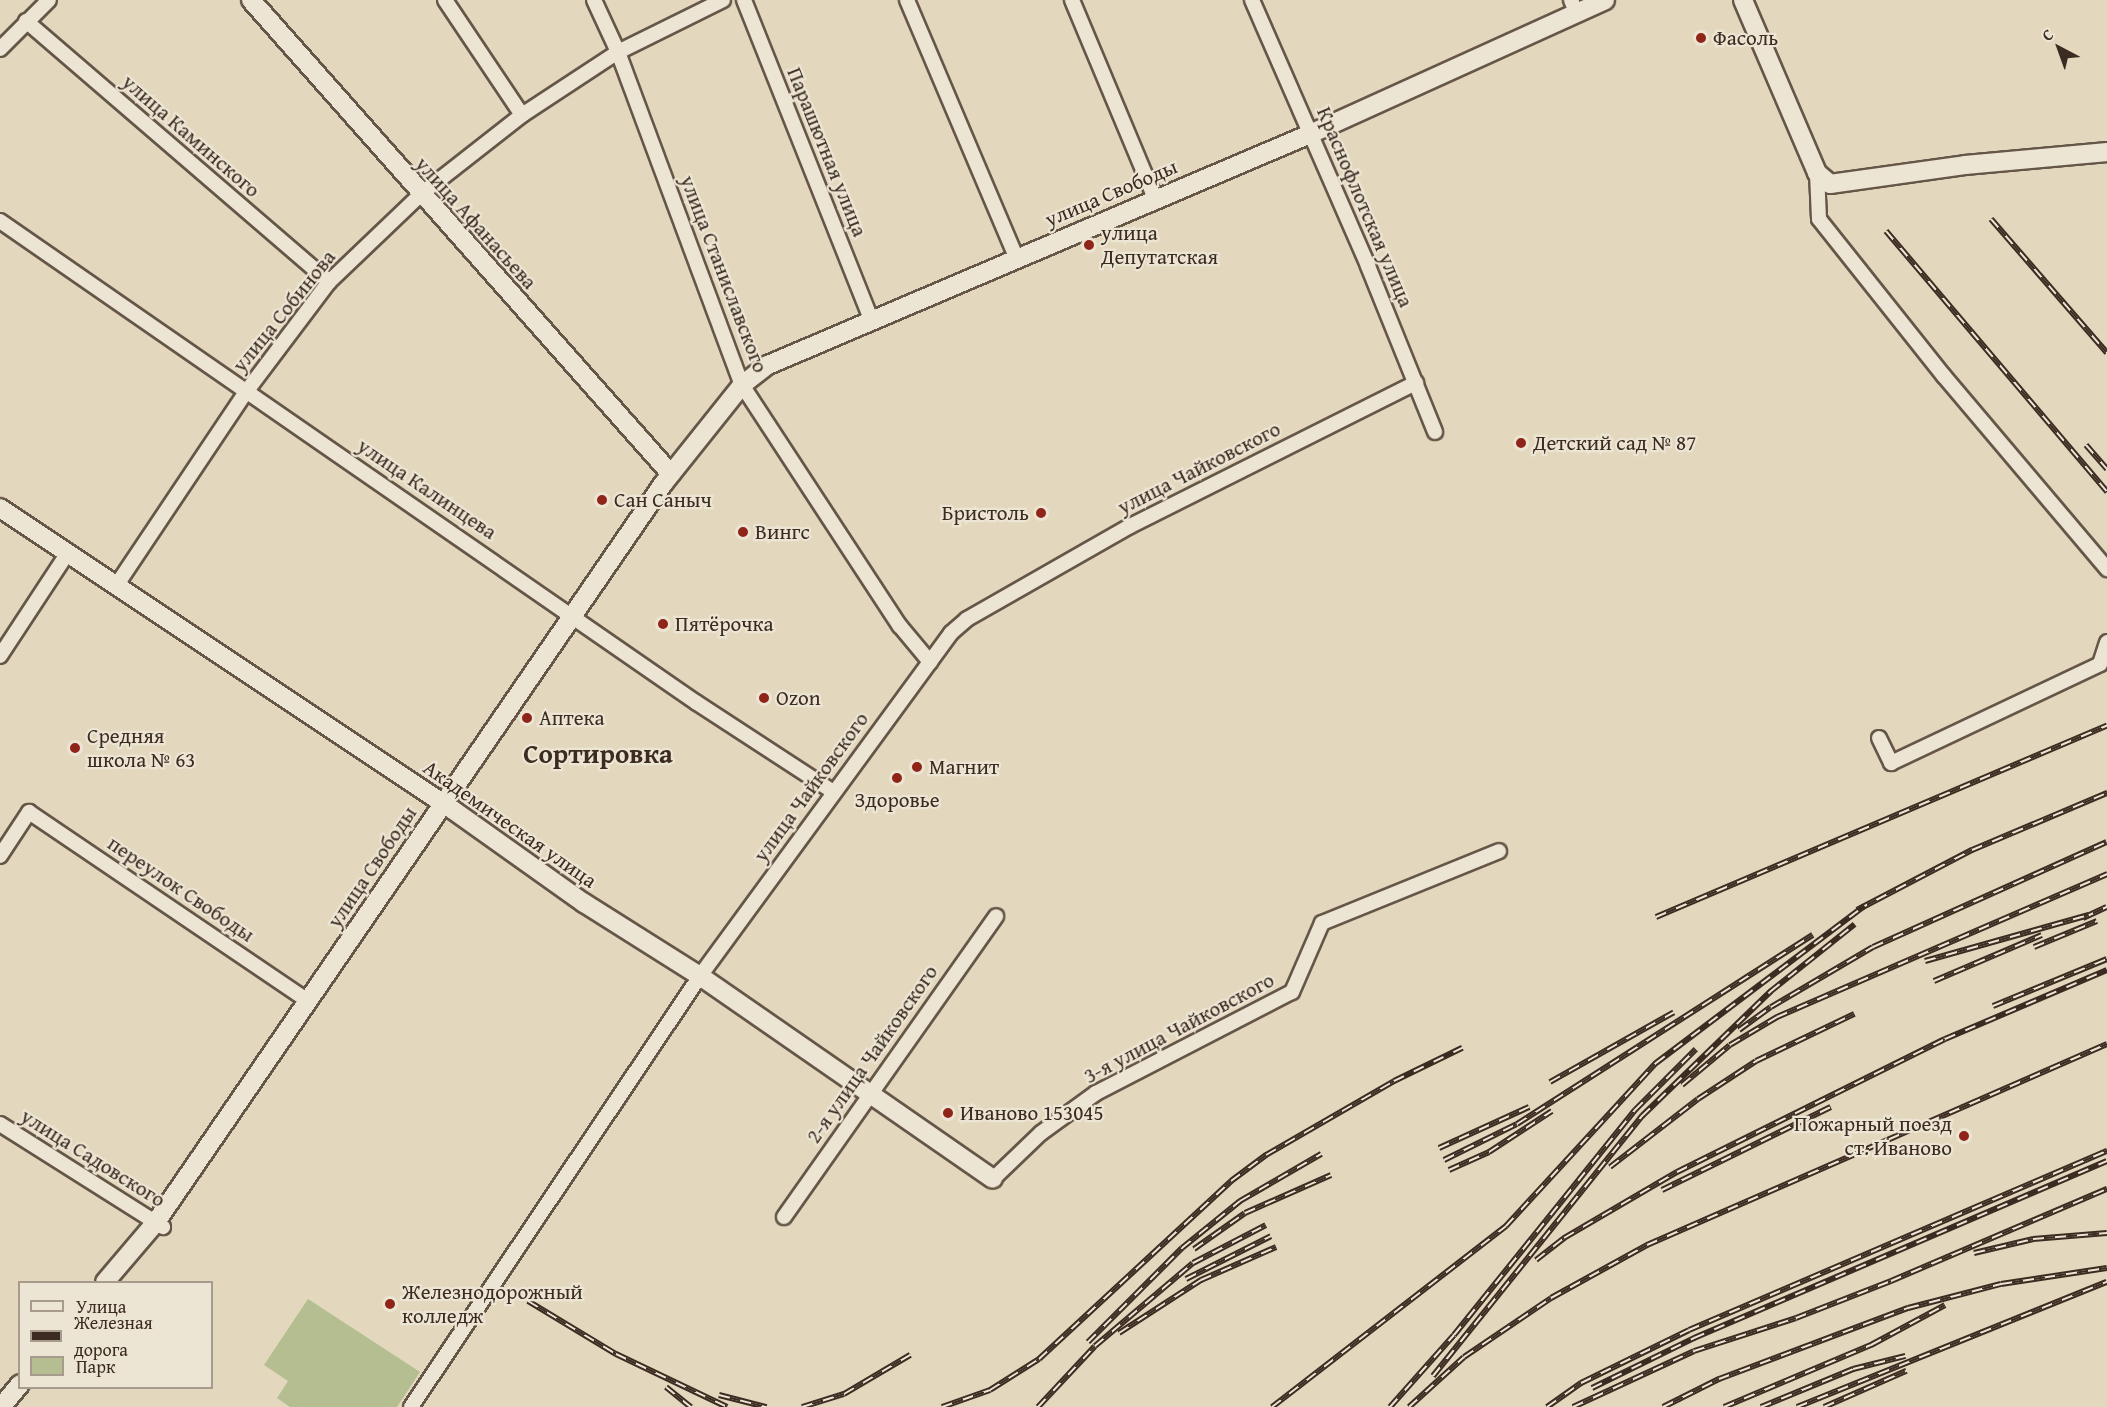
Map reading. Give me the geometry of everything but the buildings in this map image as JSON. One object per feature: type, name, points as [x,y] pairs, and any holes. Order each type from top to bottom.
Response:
[{"type":"street","points":[[0,49],[49,0]]},
{"type":"street","name":"улица Афанасьева","points":[[251,0],[420,195],[671,474]]},
{"type":"street","points":[[445,0],[522,115]]},
{"type":"street","name":"улица Станиславского","points":[[594,0],[618,52],[742,385],[900,626],[930,662]]},
{"type":"street","name":"улица Собинова","points":[[116,586],[246,392],[328,282],[420,195],[522,115],[618,52],[723,0]]},
{"type":"street","name":"Парашютная улица","points":[[744,0],[871,319]]},
{"type":"street","points":[[907,0],[1016,257]]},
{"type":"street","points":[[1072,0],[1155,198]]},
{"type":"street","name":"Краснофлотская улица","points":[[1252,0],[1435,432]]},
{"type":"street","name":"улица Свободы","points":[[118,1281],[160,1225],[578,617],[671,474],[742,385],[768,365],[871,319],[1310,134],[1574,6],[1605,0]]},
{"type":"street","points":[[1743,0],[1817,173],[1819,219],[1944,376],[2107,569]]},
{"type":"street","name":"улица Каминского","points":[[26,21],[328,282]]},
{"type":"street","points":[[1817,173],[1830,184],[1965,165],[2107,152]]},
{"type":"street","name":"улица Калинцева","points":[[0,221],[246,392],[578,617],[697,703],[832,791]]},
{"type":"street","name":"улица Чайковского","points":[[411,1407],[700,976],[832,791],[951,633],[967,619],[1130,526],[1416,383]]},
{"type":"street","name":"Академическая улица","points":[[0,508],[448,806],[584,903],[700,976],[993,1179]]},
{"type":"street","points":[[0,656],[67,554]]},
{"type":"street","points":[[1879,738],[1891,763],[2100,664],[2107,642]]},
{"type":"street","name":"улица Свободы","points":[[106,1281],[160,1225],[308,1001],[448,806]]},
{"type":"street","name":"переулок Свободы","points":[[0,856],[29,812],[308,1001]]},
{"type":"street","name":"3-я улица Чайковского","points":[[993,1179],[1041,1133],[1096,1094],[1292,992],[1322,923],[1499,851]]},
{"type":"street","name":"2-я улица Чайковского","points":[[784,1217],[868,1094],[996,916]]},
{"type":"street","name":"улица Садовского","points":[[0,1124],[160,1225]]},
{"type":"street","points":[[0,1407],[18,1386]]},
{"type":"street","points":[[13,1407],[29,1389]]},
{"type":"green space","points":[[308,1299],[420,1372],[397,1407],[290,1407],[277,1398],[288,1381],[264,1365]]},
{"type":"railway","points":[[1991,219],[2107,353]]},
{"type":"railway","points":[[1886,231],[2107,492]]},
{"type":"railway","points":[[2086,445],[2107,469]]},
{"type":"railway","points":[[1656,917],[2107,726]]},
{"type":"railway","points":[[1857,910],[1972,850],[2107,793]]},
{"type":"railway","points":[[1739,1030],[1771,1007],[1873,947],[2107,842]]},
{"type":"railway","points":[[1682,1085],[1730,1045],[1777,1017],[2107,874]]},
{"type":"railway","points":[[1272,1407],[1506,1226],[1656,1063],[1864,906]]},
{"type":"railway","points":[[2083,918],[2107,907]]},
{"type":"railway","points":[[1925,961],[2089,915]]},
{"type":"railway","points":[[2034,947],[2097,921]]},
{"type":"railway","points":[[1433,1376],[1642,1116],[1771,991],[1855,924]]},
{"type":"railway","points":[[1444,1160],[1517,1124],[1813,935]]},
{"type":"railway","points":[[1934,981],[2042,935]]},
{"type":"railway","points":[[1993,1006],[2107,959]]},
{"type":"railway","points":[[1536,1260],[1564,1238],[1677,1172],[1945,1039],[2107,970]]},
{"type":"railway","points":[[1550,1082],[1674,1012]]},
{"type":"railway","points":[[1610,1167],[1698,1099],[1756,1061],[1854,1014]]},
{"type":"railway","points":[[1409,1407],[1464,1357],[1551,1298],[1647,1245],[2107,1044]]},
{"type":"railway","points":[[942,1407],[990,1390],[1039,1359],[1231,1181],[1266,1155],[1394,1081],[1462,1048]]},
{"type":"railway","points":[[1390,1407],[1454,1335],[1635,1110],[1696,1049]]},
{"type":"railway","points":[[1439,1148],[1529,1107]]},
{"type":"railway","points":[[1662,1190],[1831,1107]]},
{"type":"railway","points":[[1449,1170],[1489,1152],[1552,1111]]},
{"type":"railway","points":[[1547,1407],[1581,1383],[1689,1330],[2107,1151]]},
{"type":"railway","points":[[1088,1342],[1182,1248],[1240,1201],[1321,1154]]},
{"type":"railway","points":[[1592,1388],[1694,1338],[2107,1161]]},
{"type":"railway","points":[[1194,1249],[1245,1213],[1331,1175]]},
{"type":"railway","points":[[1573,1407],[1694,1351],[1796,1318],[1891,1281],[2107,1189]]},
{"type":"railway","points":[[1038,1407],[1095,1346],[1193,1263],[1266,1225]]},
{"type":"railway","points":[[1974,1253],[2033,1239],[2107,1233]]},
{"type":"railway","points":[[1186,1279],[1271,1236]]},
{"type":"railway","points":[[1119,1333],[1201,1280],[1276,1247]]},
{"type":"railway","points":[[1663,1407],[1719,1379],[1908,1308],[2001,1284],[2107,1268]]},
{"type":"railway","points":[[1797,1407],[2107,1282]]},
{"type":"railway","points":[[528,1301],[616,1354],[727,1407]]},
{"type":"railway","points":[[1724,1407],[1871,1345],[1945,1305]]},
{"type":"railway","points":[[802,1407],[844,1394],[910,1355]]},
{"type":"railway","points":[[1761,1407],[1853,1369],[1905,1356]]},
{"type":"railway","points":[[1824,1407],[1906,1371]]},
{"type":"railway","points":[[666,1387],[691,1407]]},
{"type":"railway","points":[[719,1395],[766,1407]]},
{"type":"place","name":"Фасоль","points":[[1701,38]]},
{"type":"place","name":"улица Депутатская","points":[[1089,245]]},
{"type":"place","name":"Детский сад № 87","points":[[1521,443]]},
{"type":"place","name":"Сан Саныч","points":[[602,500]]},
{"type":"place","name":"Бристоль","points":[[1041,513]]},
{"type":"place","name":"Вингс","points":[[743,532]]},
{"type":"place","name":"Пятёрочка","points":[[663,624]]},
{"type":"place","name":"Ozon","points":[[764,698]]},
{"type":"place","name":"Аптека","points":[[527,718]]},
{"type":"place","name":"Средняя школа № 63","points":[[75,748]]},
{"type":"place","name":"Магнит","points":[[917,767]]},
{"type":"place","name":"Здоровье","points":[[897,778]]},
{"type":"place","name":"Иваново 153045","points":[[948,1113]]},
{"type":"place","name":"Пожарный поезд ст. Иваново","points":[[1964,1136]]},
{"type":"place","name":"Железнодорожный колледж","points":[[390,1304]]},
{"type":"district","name":"Сортировка","points":[[598,754]]}]
